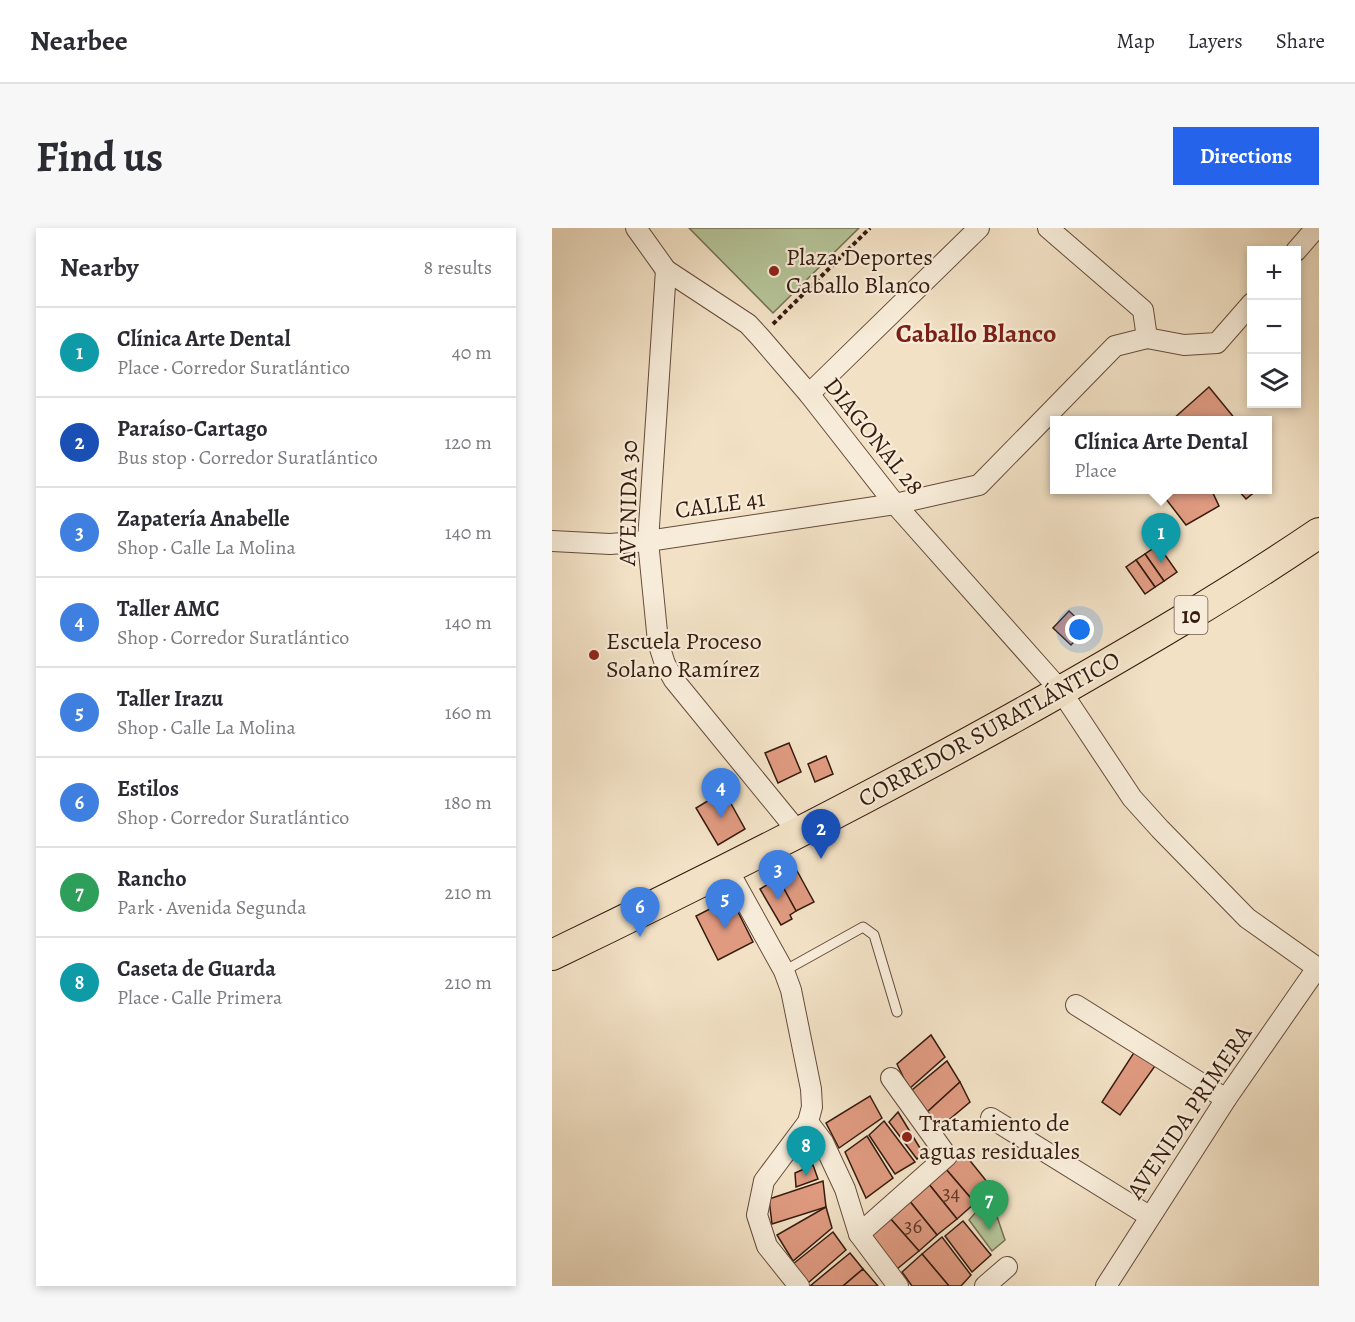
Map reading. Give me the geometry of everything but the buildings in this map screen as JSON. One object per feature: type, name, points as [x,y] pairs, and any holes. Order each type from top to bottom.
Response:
[{"type":"main road","name":"CORREDOR SURATLÁNTICO","points":[[552,955],[728,870],[1061,691],[1186,618],[1319,533]]},
{"type":"street","name":"DIAGONAL 28","points":[[636,228],[666,270],[748,324],[760,337],[809,394],[895,504],[1061,691],[1132,798],[1160,829],[1247,918],[1318,969]]},
{"type":"street","points":[[809,394],[979,228]]},
{"type":"street","points":[[1048,228],[1143,310],[1147,338],[1184,345],[1217,343],[1247,308]]},
{"type":"street","points":[[1300,246],[1316,228]]},
{"type":"street","name":"AVENIDA 30","points":[[666,270],[648,541],[658,642],[665,664],[674,680],[799,833]]},
{"type":"street","name":"CALLE 41","points":[[552,541],[610,544],[648,541],[895,504],[979,485],[1115,346],[1147,338]]},
{"type":"street","points":[[728,870],[784,971],[791,990],[811,1089],[812,1107],[808,1122],[764,1181],[757,1215],[767,1246],[799,1286]]},
{"type":"street","name":"AVENIDA PRIMERA","points":[[1106,1286],[1226,1099],[1318,969]]},
{"type":"street","points":[[1077,1005],[1226,1099]]},
{"type":"street","points":[[858,1234],[947,1156],[891,1078]]},
{"type":"street","points":[[991,1118],[1149,1216]]},
{"type":"street","points":[[808,1122],[823,1142],[845,1189],[858,1234],[898,1286]]},
{"type":"street","points":[[985,1286],[1007,1267]]},
{"type":"lane","points":[[784,971],[863,927],[869,929],[874,934],[897,1012]]},
{"type":"path","points":[[760,337],[870,228]]},
{"type":"green space","name":"Plaza Deportes Caballo Blanco","points":[[689,228],[859,228],[773,313]]},
{"type":"green space","points":[[990,1196],[1005,1240],[992,1251],[969,1220]]},
{"type":"place","name":"Plaza Deportes Caballo Blanco","points":[[774,271]]},
{"type":"place","name":"Clínica Arte Dental","points":[[1161,563]]},
{"type":"place","name":"Escuela Proceso Solano Ramírez","points":[[594,655]]},
{"type":"place","name":"Taller AMC","points":[[721,818]]},
{"type":"place","name":"Paraíso-Cartago","points":[[821,859]]},
{"type":"place","name":"Zapatería Anabelle","points":[[778,900]]},
{"type":"place","name":"Taller Irazu","points":[[725,929]]},
{"type":"place","name":"Estilos","points":[[640,937]]},
{"type":"place","name":"Tratamiento de aguas residuales","points":[[907,1137]]},
{"type":"place","name":"Caseta de Guarda","points":[[806,1176]]},
{"type":"place","name":"Rancho","points":[[989,1230]]},
{"type":"district","name":"Caballo Blanco","points":[[976,333]]}]
